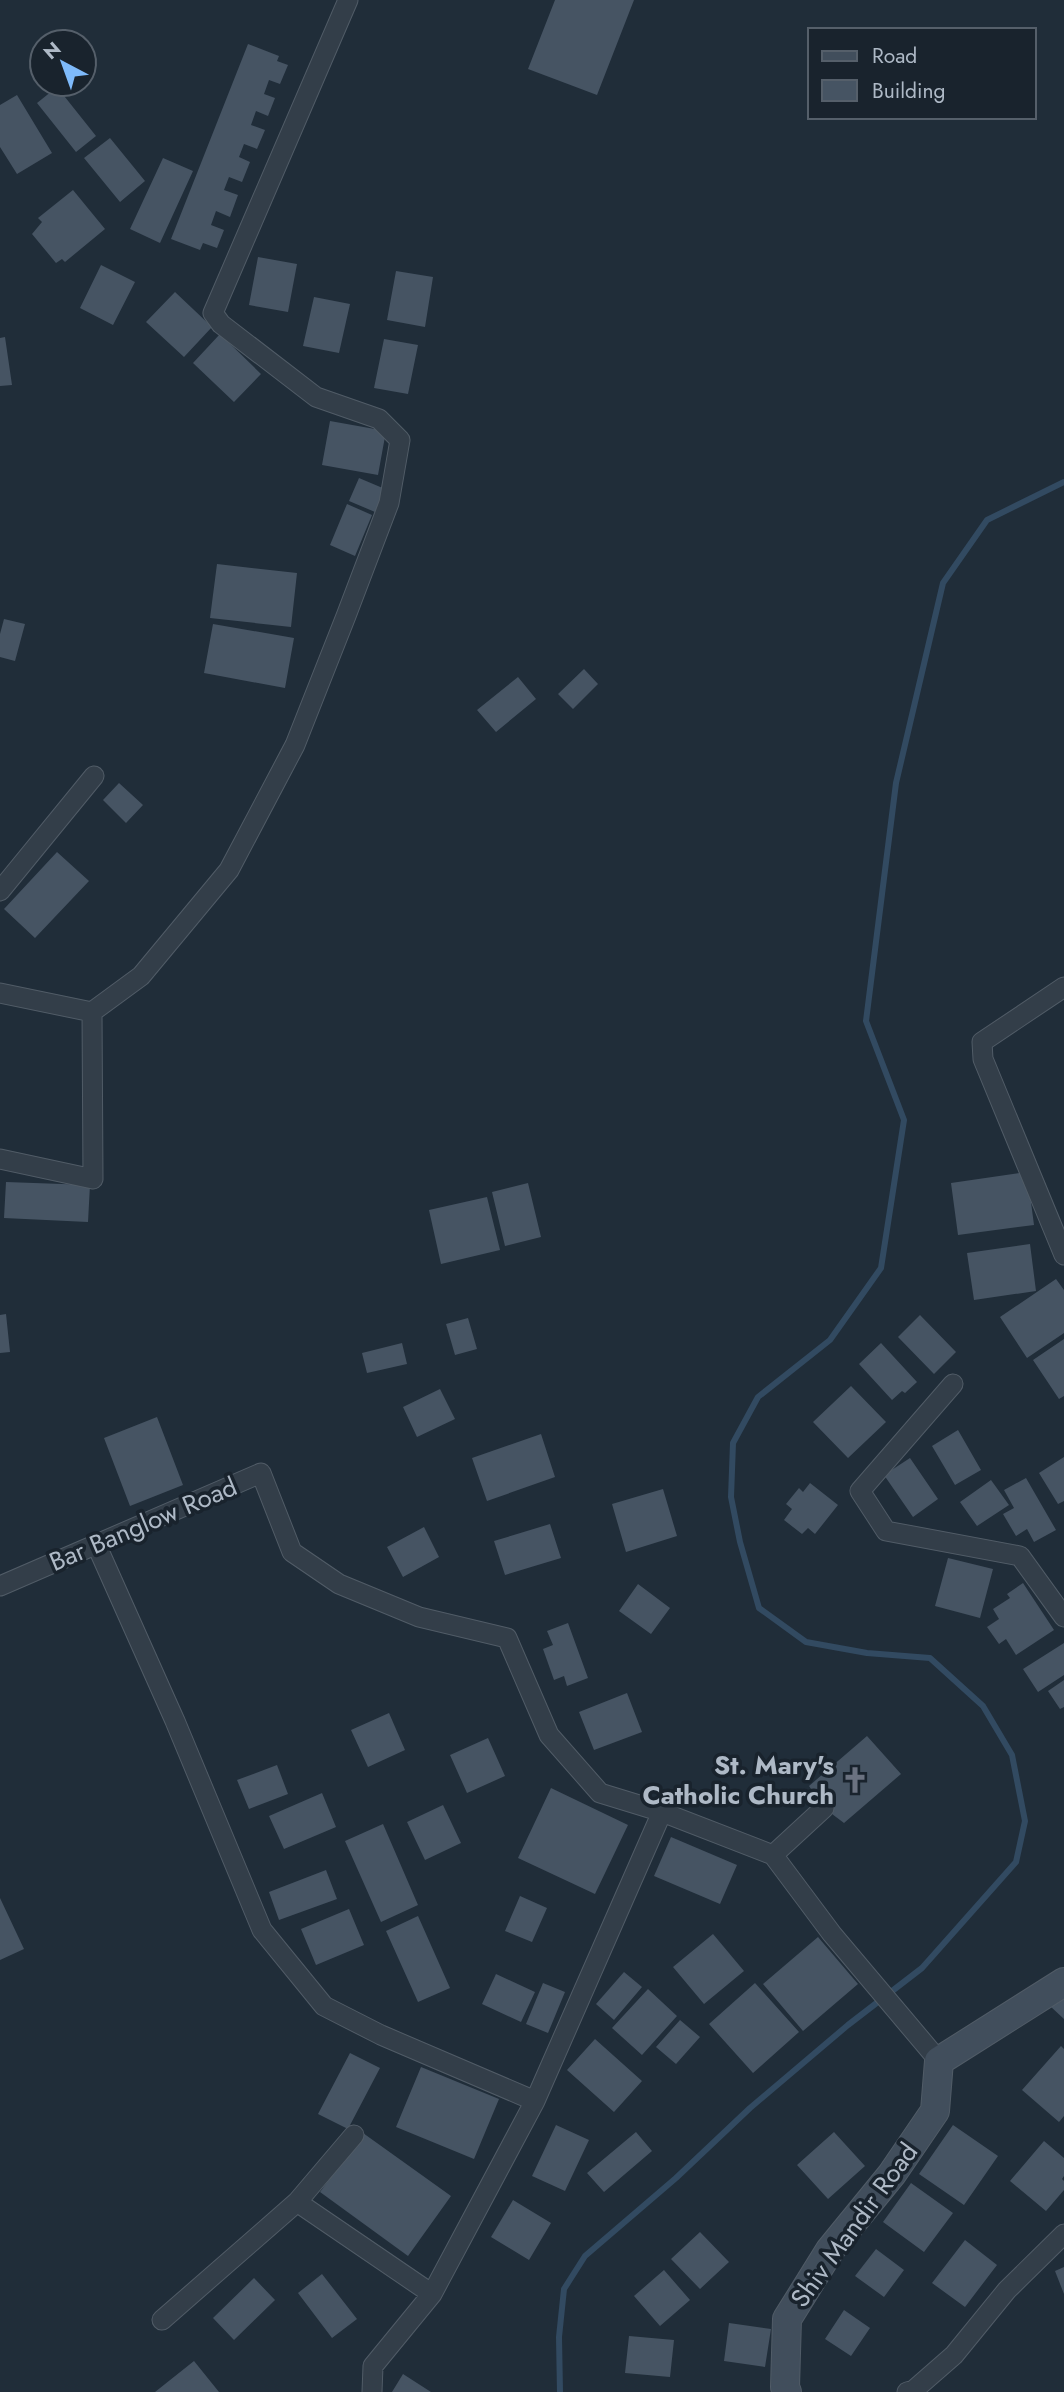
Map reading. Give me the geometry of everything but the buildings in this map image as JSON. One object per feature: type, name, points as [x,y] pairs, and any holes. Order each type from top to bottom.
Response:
[{"type":"street","points":[[0,993],[92,1012],[141,976],[229,870],[295,744],[390,503],[400,440],[379,419],[316,397],[221,324],[213,313],[348,0]]},
{"type":"street","points":[[0,891],[94,776]]},
{"type":"street","points":[[1064,987],[982,1042],[983,1059],[1064,1255]]},
{"type":"street","points":[[0,1159],[93,1179],[92,1012]]},
{"type":"street","points":[[953,1384],[860,1492],[886,1531],[1020,1556],[1064,1617]]},
{"type":"street","name":"Bar Banglow Road","points":[[0,1586],[261,1474],[292,1552],[339,1584],[419,1617],[507,1638],[549,1735],[600,1793],[662,1812],[773,1855]]},
{"type":"street","points":[[96,1544],[175,1721],[262,1930],[324,2006],[381,2035],[535,2101]]},
{"type":"street","points":[[824,1808],[773,1855],[832,1934],[939,2061],[1064,1982]]},
{"type":"street","points":[[372,2392],[373,2366],[432,2294],[535,2101],[662,1812]]},
{"type":"street","name":"Shiv Mandir Road","points":[[788,2392],[785,2387],[787,2319],[831,2250],[892,2174],[935,2111],[939,2061]]},
{"type":"street","points":[[162,2320],[297,2202],[354,2134]]},
{"type":"street","points":[[297,2202],[432,2294]]},
{"type":"street","points":[[907,2392],[914,2390],[954,2355],[1007,2290],[1064,2234]]},
{"type":"waterway","points":[[560,2392],[559,2337],[564,2289],[585,2256],[676,2178],[750,2108],[848,2025],[922,1968],[1016,1862],[1025,1821],[1012,1755],[983,1706],[930,1658],[867,1653],[806,1642],[759,1608],[740,1542],[731,1497],[733,1443],[758,1397],[830,1340],[881,1268],[904,1120],[866,1021],[896,783],[943,583],[987,520],[1064,482]]},
{"type":"place","name":"St. Mary's Catholic Church","points":[[855,1780]]}]
